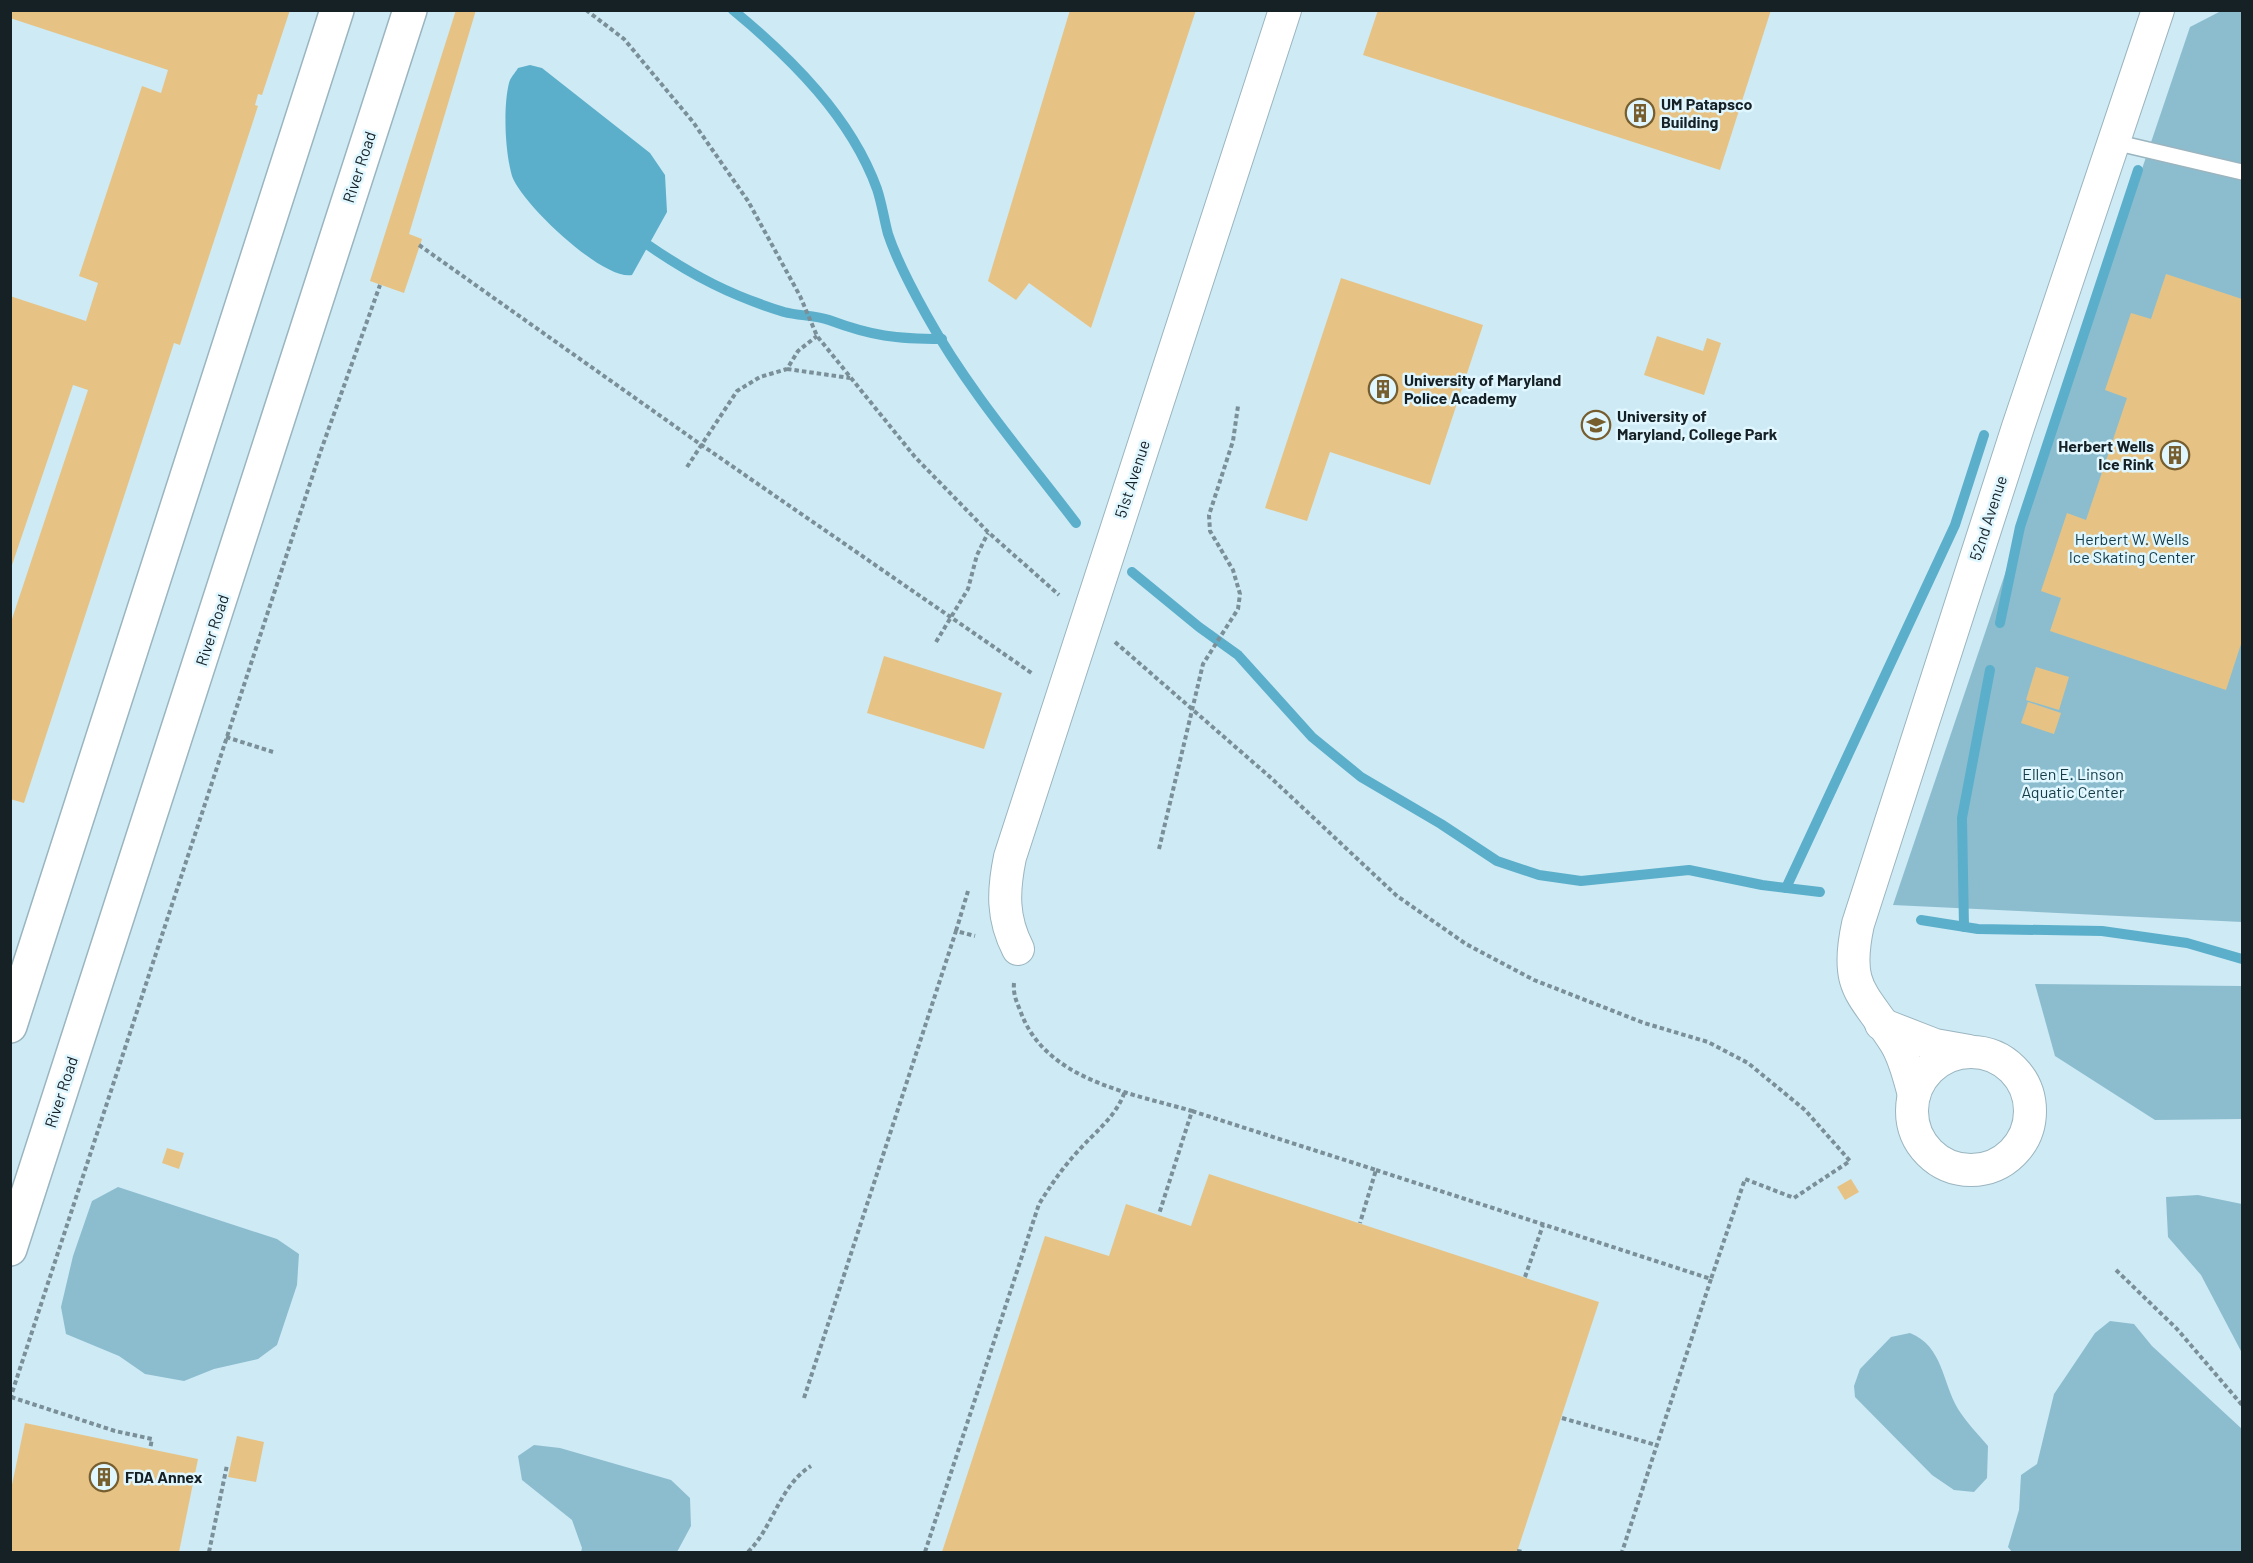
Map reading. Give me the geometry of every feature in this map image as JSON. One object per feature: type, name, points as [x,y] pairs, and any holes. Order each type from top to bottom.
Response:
[{"type":"street","points":[[10,1026],[337,10]]},
{"type":"street","name":"River Road","points":[[10,1249],[410,10]]},
{"type":"street","name":"51st Avenue","points":[[1018,949],[1009,931],[1004,908],[1004,884],[1010,857],[1285,10]]},
{"type":"street","name":"52nd Avenue","points":[[1914,1095],[1896,1043],[1881,1024],[1855,982],[1853,947],[1858,924],[2010,449],[2158,10]]},
{"type":"street","points":[[1881,1024],[1935,1045],[1982,1053],[2001,1060],[2016,1074],[2024,1086],[2030,1105],[2028,1125],[2020,1145],[2000,1163],[1980,1170],[1959,1170],[1940,1162],[1925,1149],[1916,1135],[1911,1116],[1914,1095],[1923,1077],[1938,1062],[1960,1053],[1982,1053]]},
{"type":"lane","points":[[2114,142],[2242,172]]},
{"type":"path","points":[[586,10],[624,39],[693,122],[748,201],[800,296],[817,336],[915,457],[988,532],[1269,777],[1396,897],[1466,944],[1534,980],[1644,1023],[1708,1042],[1748,1063],[1805,1110],[1850,1161],[1794,1198],[1745,1179],[1622,1552]]},
{"type":"path","points":[[419,245],[700,444],[1036,676]]},
{"type":"path","points":[[150,1449],[152,1439],[115,1431],[11,1398],[320,453],[380,285]]},
{"type":"path","points":[[786,369],[798,351],[817,336]]},
{"type":"path","points":[[687,467],[737,391],[760,377],[786,369],[851,378]]},
{"type":"path","points":[[1160,849],[1203,664],[1239,609],[1240,594],[1233,570],[1214,540],[1209,515],[1233,441],[1238,406]]},
{"type":"path","points":[[936,642],[968,589],[977,555],[988,532]]},
{"type":"path","points":[[226,737],[273,752]]},
{"type":"path","points":[[804,1398],[956,931],[1018,949],[1013,991],[1026,1028],[1060,1063],[1090,1080],[1711,1279]]},
{"type":"path","points":[[925,1552],[1039,1204],[1053,1180],[1121,1104],[1125,1091]]},
{"type":"path","points":[[1160,1214],[1192,1111]]},
{"type":"path","points":[[1360,1223],[1376,1170]]},
{"type":"path","points":[[1525,1277],[1543,1224]]},
{"type":"path","points":[[2116,1270],[2177,1329],[2242,1405]]},
{"type":"path","points":[[1562,1418],[1656,1445]]},
{"type":"path","points":[[209,1552],[227,1465]]},
{"type":"path","points":[[748,1552],[769,1527],[787,1488],[797,1475],[811,1466]]},
{"type":"path","points":[[1517,1551],[1523,1552]]},
{"type":"green space","points":[[2221,11],[2242,11],[2242,922],[1893,905],[2190,27]]},
{"type":"green space","points":[[2035,984],[2242,986],[2242,1119],[2155,1120],[2055,1056]]},
{"type":"green space","points":[[118,1187],[277,1239],[299,1254],[297,1285],[277,1345],[258,1359],[214,1369],[184,1381],[145,1374],[119,1356],[66,1334],[61,1307],[73,1256],[92,1201]]},
{"type":"green space","points":[[2198,1195],[2242,1204],[2242,1353],[2201,1275],[2168,1237],[2166,1197]]},
{"type":"green space","points":[[2110,1321],[2134,1324],[2152,1346],[2242,1429],[2242,1552],[2012,1552],[2008,1547],[2019,1510],[2021,1475],[2037,1464],[2054,1394],[2095,1333]]},
{"type":"green space","points":[[1910,1333],[1929,1347],[1940,1366],[1958,1409],[1988,1446],[1987,1478],[1974,1492],[1954,1490],[1932,1475],[1855,1397],[1854,1386],[1860,1369],[1891,1337]]},
{"type":"green space","points":[[534,1445],[560,1448],[671,1480],[690,1498],[691,1526],[677,1552],[581,1552],[582,1548],[572,1520],[522,1480],[518,1456]]},
{"type":"shaded area","points":[[530,65],[542,68],[650,153],[665,175],[667,212],[632,275],[619,274],[602,266],[564,238],[530,204],[512,176],[506,130],[507,93],[510,81],[518,68]]},
{"type":"building","points":[[10,10],[290,10],[262,95],[258,94],[255,105],[258,106],[180,345],[174,343],[24,803],[10,799],[10,625],[88,390],[73,385],[10,571],[10,296],[86,321],[98,283],[79,276],[142,86],[161,93],[168,70],[10,18]]},
{"type":"building","points":[[456,10],[476,10],[409,234],[422,239],[404,293],[370,281]]},
{"type":"building","points":[[1070,10],[1196,10],[1091,328],[1029,283],[1016,300],[988,281]]},
{"type":"building","name":"UM Patapsco Building","points":[[1378,10],[1771,10],[1720,170],[1363,55]]},
{"type":"building","name":"Herbert Wells Ice Rink","points":[[2166,274],[2242,299],[2242,641],[2226,690],[2050,631],[2061,598],[2041,591],[2067,513],[2086,520],[2127,398],[2105,390],[2131,313],[2151,319]]},
{"type":"building","name":"University of Maryland Police Academy","points":[[1341,278],[1483,325],[1430,485],[1330,452],[1307,521],[1265,508]]},
{"type":"building","points":[[1657,336],[1703,351],[1707,338],[1721,343],[1704,395],[1644,375]]},
{"type":"building","points":[[884,656],[1002,693],[984,749],[867,713]]},
{"type":"building","points":[[2036,667],[2069,677],[2059,710],[2026,700]]},
{"type":"building","points":[[2028,702],[2061,713],[2054,734],[2021,723]]},
{"type":"building","points":[[167,1148],[184,1153],[179,1169],[162,1163]]},
{"type":"building","points":[[1209,1174],[1599,1302],[1517,1552],[942,1552],[1045,1236],[1109,1256],[1126,1204],[1191,1226]]},
{"type":"building","points":[[1851,1179],[1859,1192],[1845,1200],[1837,1187]]},
{"type":"building","name":"FDA Annex","points":[[25,1423],[198,1459],[179,1552],[10,1552],[10,1494]]},
{"type":"building","points":[[237,1436],[264,1442],[256,1482],[228,1477]]},
{"type":"waterway","points":[[733,10],[776,48],[817,90],[852,137],[877,189],[888,234],[896,255],[927,316],[960,370],[1076,523]]},
{"type":"waterway","points":[[2000,623],[2020,527],[2138,170]]},
{"type":"waterway","points":[[648,245],[713,284],[784,312],[824,318],[884,336],[942,339]]},
{"type":"waterway","points":[[1786,888],[1955,525],[1984,435]]},
{"type":"waterway","points":[[1132,572],[1199,627],[1238,655],[1312,737],[1361,777],[1441,824],[1497,861],[1539,875],[1581,881],[1689,870],[1762,885],[1820,892]]},
{"type":"waterway","points":[[1964,927],[1962,818],[1990,670]]},
{"type":"waterway","points":[[1921,920],[1978,929],[2102,931],[2187,943],[2242,959]]},
{"type":"place","name":"UM Patapsco Building","points":[[1640,113]]},
{"type":"place","name":"University of Maryland Police Academy","points":[[1383,389]]},
{"type":"place","name":"University of Maryland, College Park","points":[[1596,425]]},
{"type":"place","name":"Herbert Wells Ice Rink","points":[[2175,455]]},
{"type":"place","name":"FDA Annex","points":[[104,1477]]},
{"type":"park label","name":"Herbert W. Wells Ice Skating Center","points":[[2132,548]]},
{"type":"park label","name":"Ellen E. Linson Aquatic Center","points":[[2073,783]]}]
